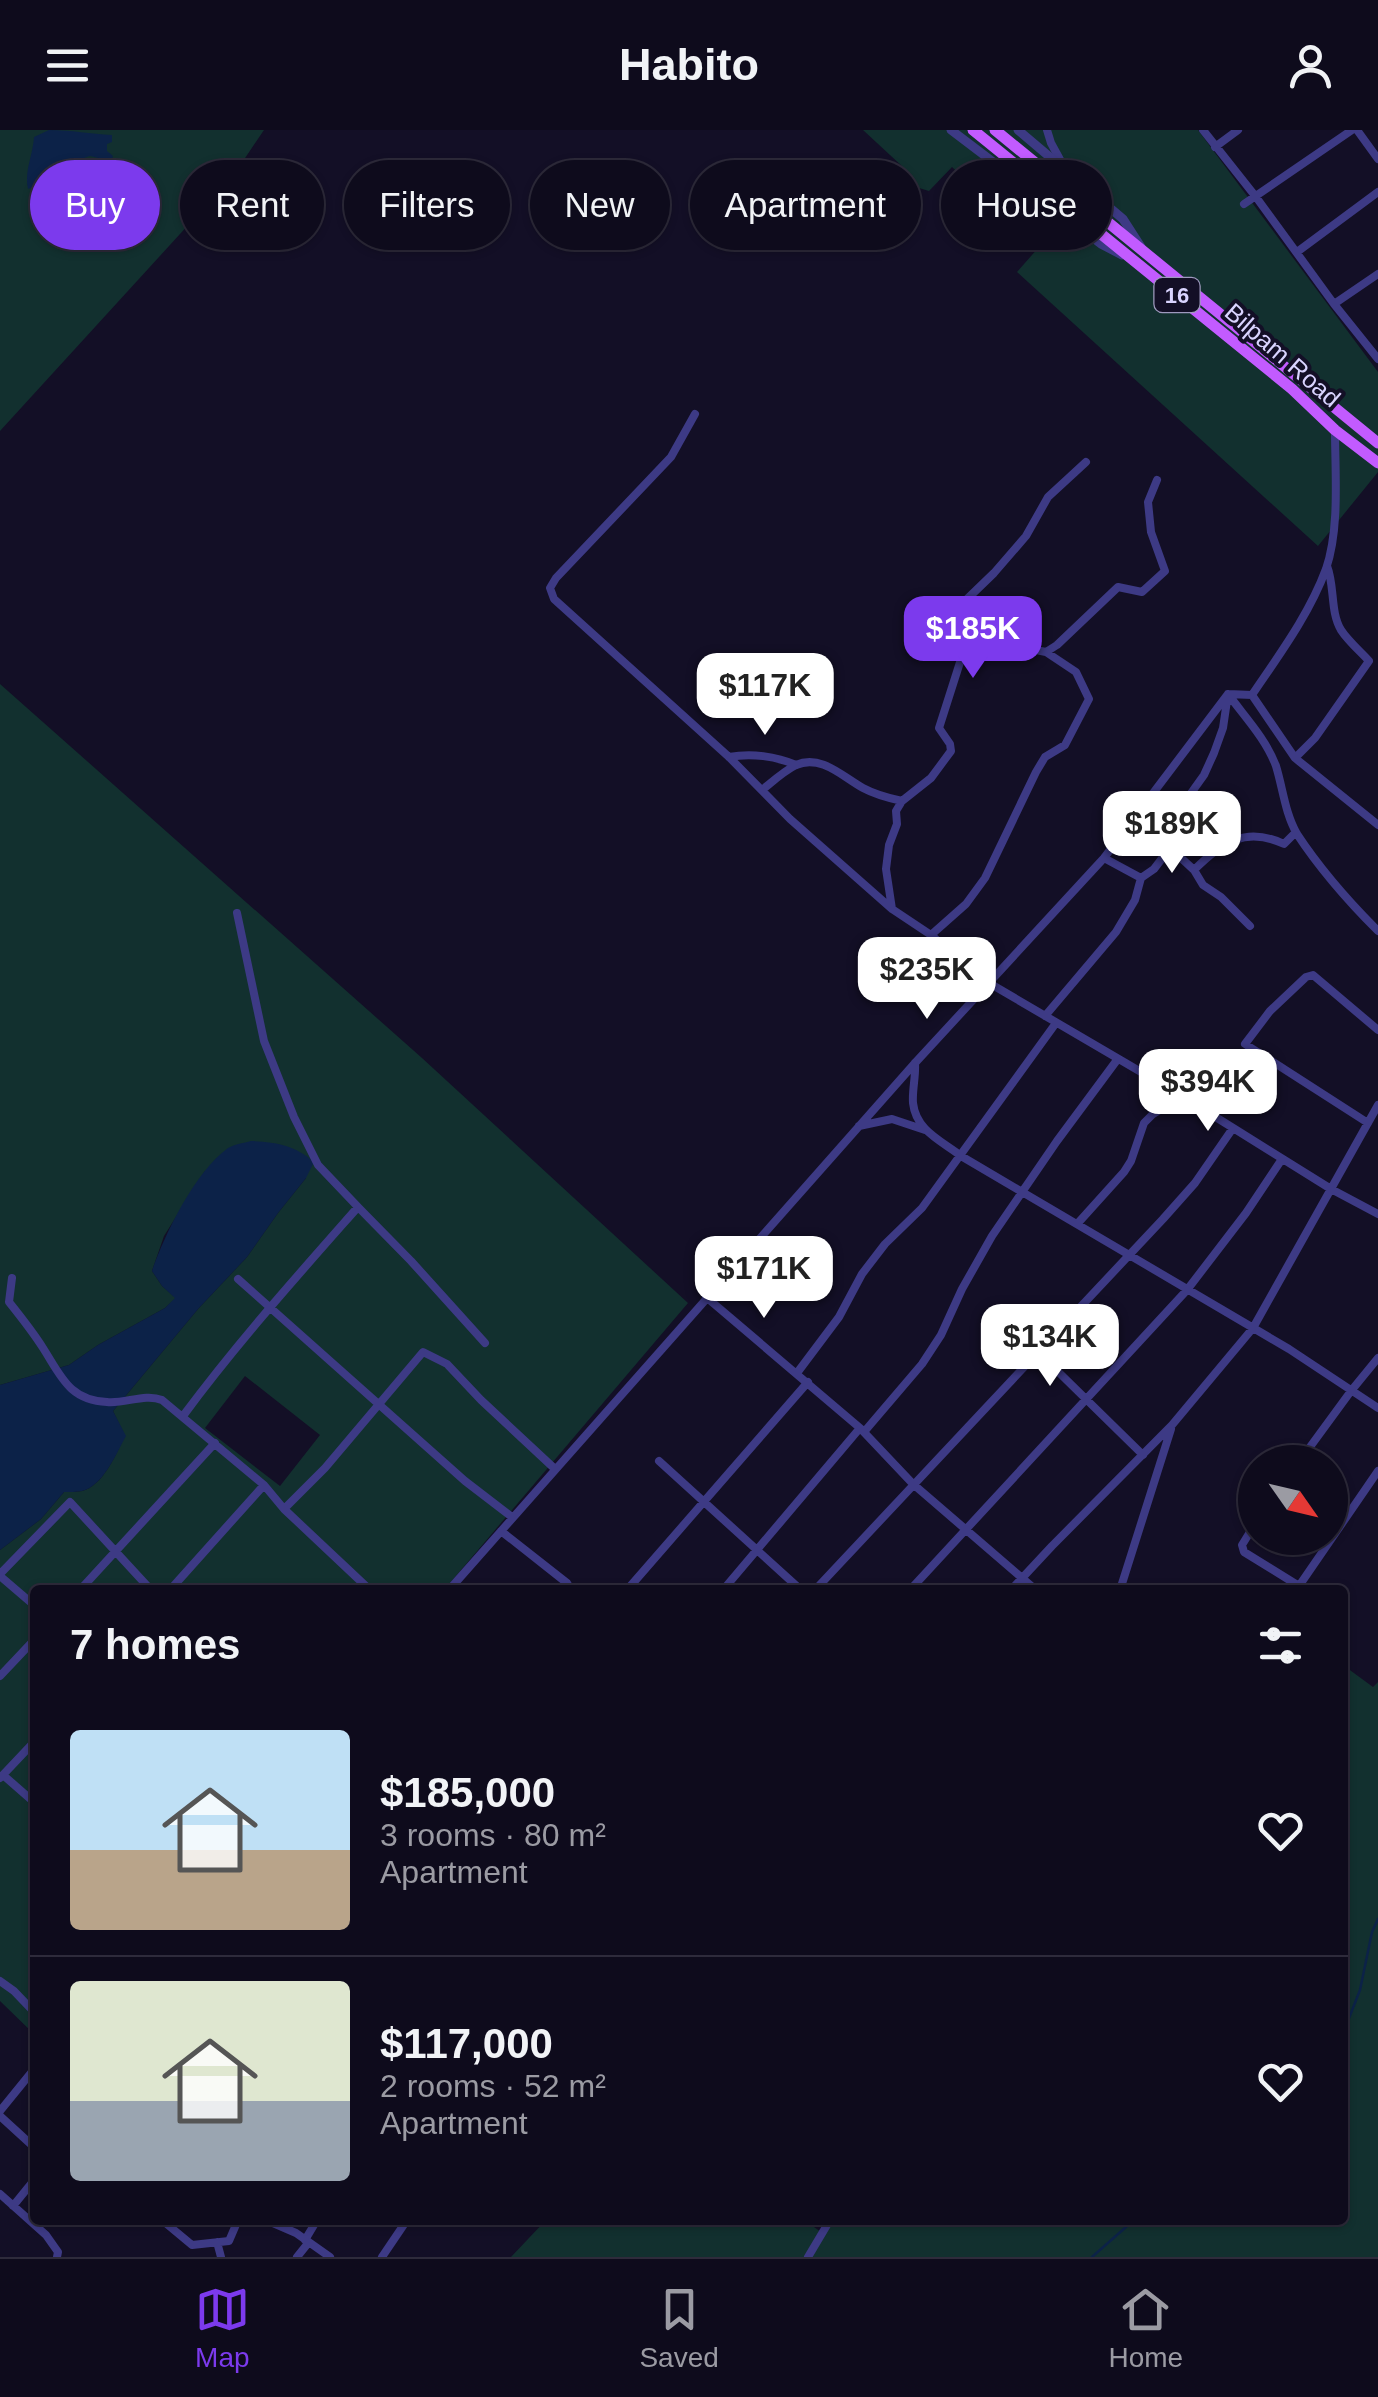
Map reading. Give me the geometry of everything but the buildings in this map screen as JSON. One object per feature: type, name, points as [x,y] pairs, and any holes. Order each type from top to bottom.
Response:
[{"type":"main road","name":"Bilpam Road","points":[[973,130],[1141,258],[1378,463]]},
{"type":"main road","name":"16","points":[[995,130],[1141,258],[1378,443]]},
{"type":"street","points":[[950,130],[1101,244],[1141,258]]},
{"type":"street","points":[[1018,130],[1054,160]]},
{"type":"street","points":[[1047,130],[1060,160]]},
{"type":"street","points":[[1203,130],[1378,360]]},
{"type":"street","points":[[1215,148],[1238,130]]},
{"type":"street","points":[[1244,204],[1354,130],[1378,159]]},
{"type":"street","points":[[1298,252],[1378,192]]},
{"type":"street","points":[[1112,210],[1123,219],[1141,258]]},
{"type":"street","points":[[1334,304],[1378,274]]},
{"type":"street","points":[[696,414],[670,456],[556,578],[550,588],[554,599],[730,757],[790,819],[892,909],[989,983],[1378,1214]]},
{"type":"street","points":[[1252,696],[1302,622],[1327,566],[1334,526],[1336,430]]},
{"type":"street","points":[[892,909],[886,868],[897,824],[896,811],[902,800],[931,778],[951,752],[939,728],[962,656],[953,619],[1026,536],[1048,496],[1086,462]]},
{"type":"street","points":[[1046,652],[1118,587],[1142,592],[1166,571],[1151,532],[1148,502],[1157,480]]},
{"type":"street","points":[[1295,758],[1315,738],[1369,661],[1337,619],[1327,566]]},
{"type":"street","points":[[931,935],[966,904],[985,878],[1036,772],[1046,757],[1065,745],[1089,699],[1076,672],[1046,652],[1010,644],[962,656]]},
{"type":"street","points":[[1228,694],[1252,696]]},
{"type":"street","points":[[1228,694],[1266,744],[1296,832],[1347,900],[1378,931]]},
{"type":"street","points":[[1045,1016],[1116,932],[1135,900],[1141,878],[1154,869],[1173,844],[1178,810],[1204,775],[1219,740],[1228,694]]},
{"type":"street","points":[[453,1585],[858,1126],[1104,858],[1228,694]]},
{"type":"street","points":[[1252,696],[1295,758],[1378,825]]},
{"type":"street","points":[[730,757],[746,754],[796,765]]},
{"type":"street","points":[[762,790],[796,765],[810,763],[828,766],[884,798],[902,800]]},
{"type":"street","points":[[1194,870],[1236,838],[1265,835],[1284,844],[1296,832]]},
{"type":"street","points":[[1173,844],[1203,885],[1250,926]]},
{"type":"street","points":[[1104,858],[1141,878]]},
{"type":"street","points":[[237,913],[264,1041],[318,1165],[484,1342]]},
{"type":"street","points":[[1368,1123],[1245,1044],[1270,1011],[1313,975],[1378,1030]]},
{"type":"street","points":[[797,1373],[839,1318],[862,1274],[885,1244],[922,1208],[1056,1022]]},
{"type":"street","points":[[727,1585],[922,1364],[1021,1192],[1117,1060]]},
{"type":"street","points":[[915,1063],[913,1103],[925,1130]]},
{"type":"street","points":[[1078,1223],[1124,1172],[1144,1122],[1182,1096]]},
{"type":"street","points":[[1016,1585],[1172,1425],[1252,1328],[1378,1105]]},
{"type":"street","points":[[858,1126],[892,1120],[925,1130],[961,1156],[1289,1349],[1378,1408]]},
{"type":"street","points":[[820,1585],[1130,1255],[1195,1183],[1234,1128]]},
{"type":"street","points":[[915,1585],[1187,1290],[1282,1159]]},
{"type":"street","points":[[182,1416],[358,1207]]},
{"type":"street","points":[[12,1278],[10,1302],[65,1385],[84,1397],[106,1402],[154,1396],[162,1400],[264,1486],[284,1510],[365,1585]]},
{"type":"street","points":[[238,1279],[465,1481],[512,1517]]},
{"type":"street","points":[[706,1297],[808,1382],[862,1430],[913,1484],[1031,1585]]},
{"type":"street","points":[[284,1510],[423,1352],[448,1364],[555,1469]]},
{"type":"street","points":[[1038,1352],[1144,1455]]},
{"type":"street","points":[[1311,1445],[1378,1358]]},
{"type":"street","points":[[631,1585],[808,1382]]},
{"type":"street","points":[[1122,1585],[1172,1425]]},
{"type":"street","points":[[84,1585],[214,1444]]},
{"type":"street","points":[[659,1461],[796,1585]]},
{"type":"street","points":[[1348,1514],[1378,1470]]},
{"type":"street","points":[[175,1585],[264,1486]]},
{"type":"street","points":[[30,1602],[0,1575],[70,1502],[145,1585]]},
{"type":"street","points":[[501,1531],[568,1585]]},
{"type":"street","points":[[1249,1555],[1297,1585]]},
{"type":"street","points":[[1300,1585],[1320,1555]]},
{"type":"street","points":[[0,1676],[30,1644]]},
{"type":"street","points":[[30,1745],[1,1777],[30,1799]]},
{"type":"street","points":[[0,1981],[30,2008]]},
{"type":"street","points":[[30,2075],[0,2114],[30,2143]]},
{"type":"street","points":[[14,2206],[30,2185]]},
{"type":"street","points":[[0,2194],[30,2220]]},
{"type":"street","points":[[36,2225],[58,2252],[57,2257]]},
{"type":"street","points":[[168,2225],[190,2244],[230,2242],[236,2225]]},
{"type":"street","points":[[276,2225],[330,2257]]},
{"type":"street","points":[[297,2257],[314,2225]]},
{"type":"street","points":[[382,2257],[404,2225]]},
{"type":"street","points":[[808,2257],[827,2225]]},
{"type":"street","points":[[217,2242],[222,2257]]},
{"type":"green space","points":[[0,130],[264,130],[244,160],[180,160],[180,234],[0,431]]},
{"type":"green space","points":[[863,130],[1198,130],[1378,372],[1378,472],[1318,546],[1017,272],[1036,250],[1112,250],[1112,160],[941,160],[941,178],[929,191],[921,189],[921,160],[895,160]]},
{"type":"green space","points":[[0,684],[422,1058],[688,1303],[448,1585],[30,1585],[30,2030],[0,2001],[0,1550],[41,1519],[64,1492],[90,1488],[102,1476],[125,1436],[113,1411],[247,1257],[306,1178],[205,1171],[164,1236],[152,1271],[176,1298],[69,1365],[0,1385]],"holes":[[[245,1376],[320,1435],[280,1486],[205,1428]]]},
{"type":"green space","points":[[1348,1669],[1373,1687],[1378,1682],[1378,2257],[511,2257],[541,2225],[811,2225],[824,2234],[830,2225],[1348,2225]]},
{"type":"water","points":[[49,130],[112,135],[107,151],[113,156],[111,160],[90,156],[78,160],[30,160],[28,189],[27,176],[34,137]]},
{"type":"water","points":[[251,1141],[285,1146],[314,1162],[247,1257],[113,1411],[126,1436],[103,1476],[90,1488],[64,1492],[41,1519],[0,1550],[0,1385],[69,1365],[165,1308],[175,1298],[152,1271],[173,1222],[193,1187],[216,1159],[231,1147]]},
{"type":"waterway","points":[[1348,2021],[1378,1919]]},
{"type":"waterway","points":[[1092,2257],[1128,2225]]}]
